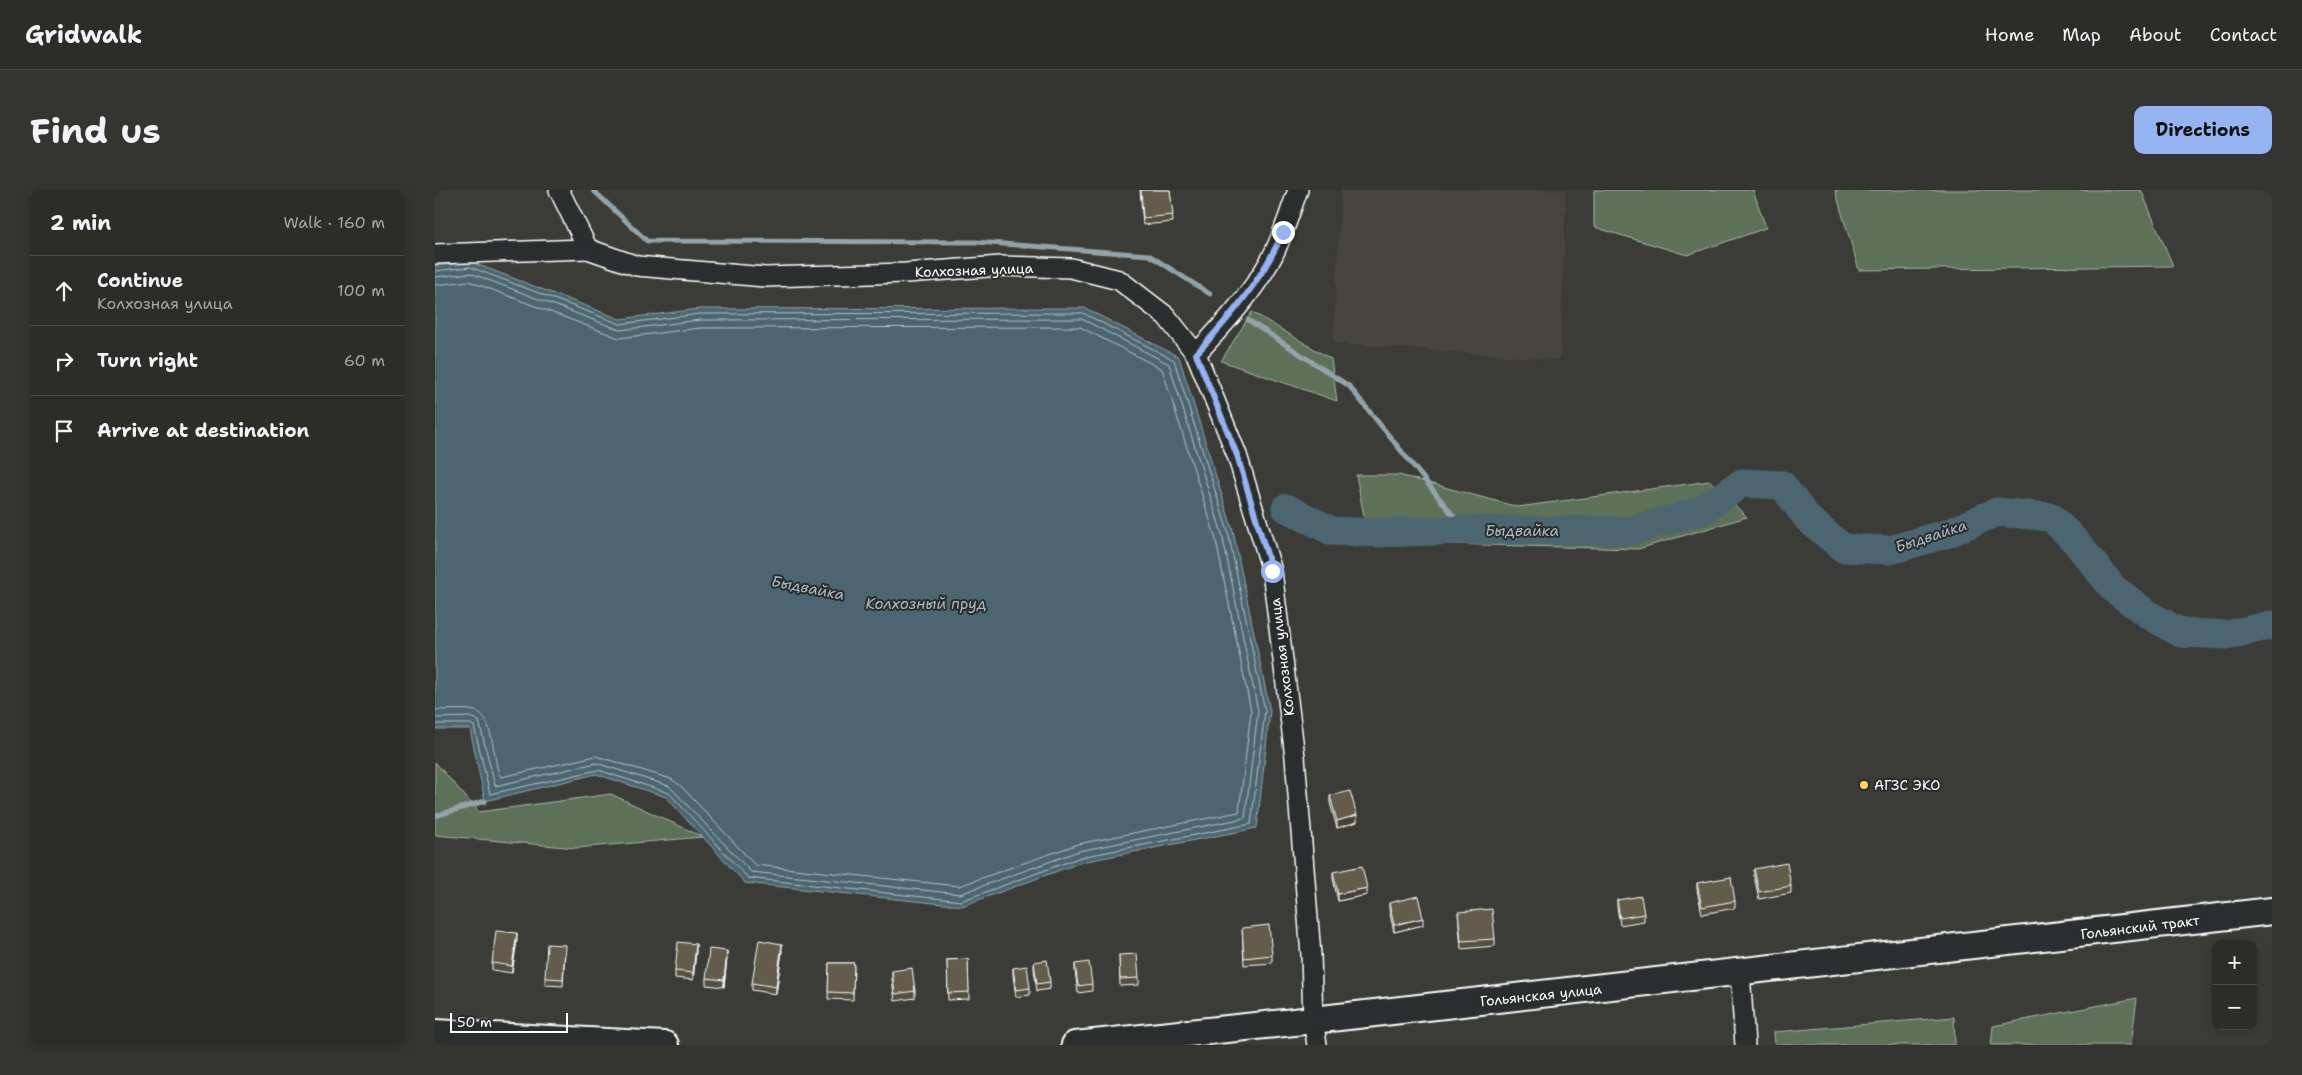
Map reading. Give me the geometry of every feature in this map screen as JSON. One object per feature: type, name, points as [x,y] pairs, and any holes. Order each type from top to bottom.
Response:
[{"type":"main road","name":"Гольянский тракт","points":[[2007,942],[2272,911]]},
{"type":"main road","name":"Гольянская улица","points":[[1075,1045],[1315,1033],[1740,972],[2007,942]]},
{"type":"main road","points":[[435,1033],[665,1045]]},
{"type":"street","points":[[435,254],[588,249],[559,190]]},
{"type":"street","points":[[1196,354],[1250,292],[1269,261],[1283,232],[1298,190]]},
{"type":"street","name":"Колхозная улица","points":[[588,249],[637,266],[765,277],[888,274],[1001,266],[1071,268],[1119,280],[1166,316],[1196,354],[1237,455],[1272,571],[1295,757],[1311,955],[1315,1033]]},
{"type":"street","points":[[1740,972],[1745,1045]]},
{"type":"shaded area","points":[[1341,190],[1566,190],[1560,360],[1333,343]]},
{"type":"green space","points":[[1594,190],[1753,190],[1766,228],[1687,255],[1594,227]]},
{"type":"green space","points":[[1835,190],[2141,190],[2173,266],[1859,270]]},
{"type":"green space","points":[[1252,312],[1331,359],[1337,401],[1221,361]]},
{"type":"green space","points":[[1356,475],[1399,475],[1518,507],[1710,481],[1747,517],[1638,549],[1369,542]]},
{"type":"green space","points":[[435,762],[479,812],[611,794],[703,837],[576,848],[435,835]]},
{"type":"green space","points":[[2137,998],[2131,1045],[1991,1045],[1993,1026]]},
{"type":"green space","points":[[1954,1017],[1955,1045],[1775,1045],[1774,1032]]},
{"type":"water","name":"Колхозный пруд","points":[[471,262],[620,319],[699,309],[1085,308],[1179,357],[1233,531],[1270,711],[1257,828],[1082,862],[962,906],[745,883],[666,797],[596,774],[485,801],[470,729],[435,729],[435,266]]},
{"type":"building","points":[[1141,190],[1170,190],[1173,215],[1143,218]]},
{"type":"building","points":[[1350,791],[1357,815],[1337,821],[1330,796]]},
{"type":"building","points":[[1787,863],[1791,886],[1759,892],[1754,869]]},
{"type":"building","points":[[1362,866],[1367,888],[1338,894],[1333,872]]},
{"type":"building","points":[[1731,877],[1735,901],[1702,907],[1697,883]]},
{"type":"building","points":[[1418,896],[1423,918],[1394,925],[1389,903]]},
{"type":"building","points":[[1641,896],[1644,914],[1620,918],[1617,900]]},
{"type":"building","points":[[1492,909],[1495,939],[1461,941],[1458,912]]},
{"type":"building","points":[[1269,925],[1272,955],[1244,958],[1242,928]]},
{"type":"building","points":[[496,931],[517,933],[512,966],[492,963]]},
{"type":"building","points":[[759,940],[782,944],[776,987],[752,983]]},
{"type":"building","points":[[678,942],[696,944],[693,973],[675,971]]},
{"type":"building","points":[[547,944],[565,945],[563,979],[545,978]]},
{"type":"building","points":[[709,949],[727,951],[724,980],[706,978]]},
{"type":"building","points":[[1137,954],[1139,978],[1120,979],[1119,955]]},
{"type":"building","points":[[968,959],[969,992],[948,993],[947,960]]},
{"type":"building","points":[[1047,960],[1050,982],[1037,984],[1034,962]]},
{"type":"building","points":[[1089,962],[1092,984],[1078,986],[1075,964]]},
{"type":"building","points":[[829,963],[854,963],[853,993],[828,992]]},
{"type":"building","points":[[1027,966],[1030,988],[1016,990],[1013,968]]},
{"type":"building","points":[[912,968],[915,991],[895,994],[892,971]]},
{"type":"waterway","points":[[593,190],[647,241],[976,242],[1149,255],[1210,294]]},
{"type":"waterway","points":[[1248,320],[1349,386],[1465,530]]},
{"type":"waterway","name":"Быдвайка","points":[[1286,508],[1332,531],[1377,533],[1465,530],[1629,531],[1701,511],[1742,483],[1782,485],[1808,519],[1843,548],[1890,550],[1949,533],[1996,512],[2051,517],[2075,541],[2114,589],[2149,615],[2181,633],[2227,635],[2272,625]]},
{"type":"waterway","points":[[435,816],[485,801]]},
{"type":"place","name":"АГЗС ЭКО","points":[[1864,785]]},
{"type":"route","points":[[1272,571],[1237,455],[1196,354],[1250,292],[1269,261],[1283,232]]}]
